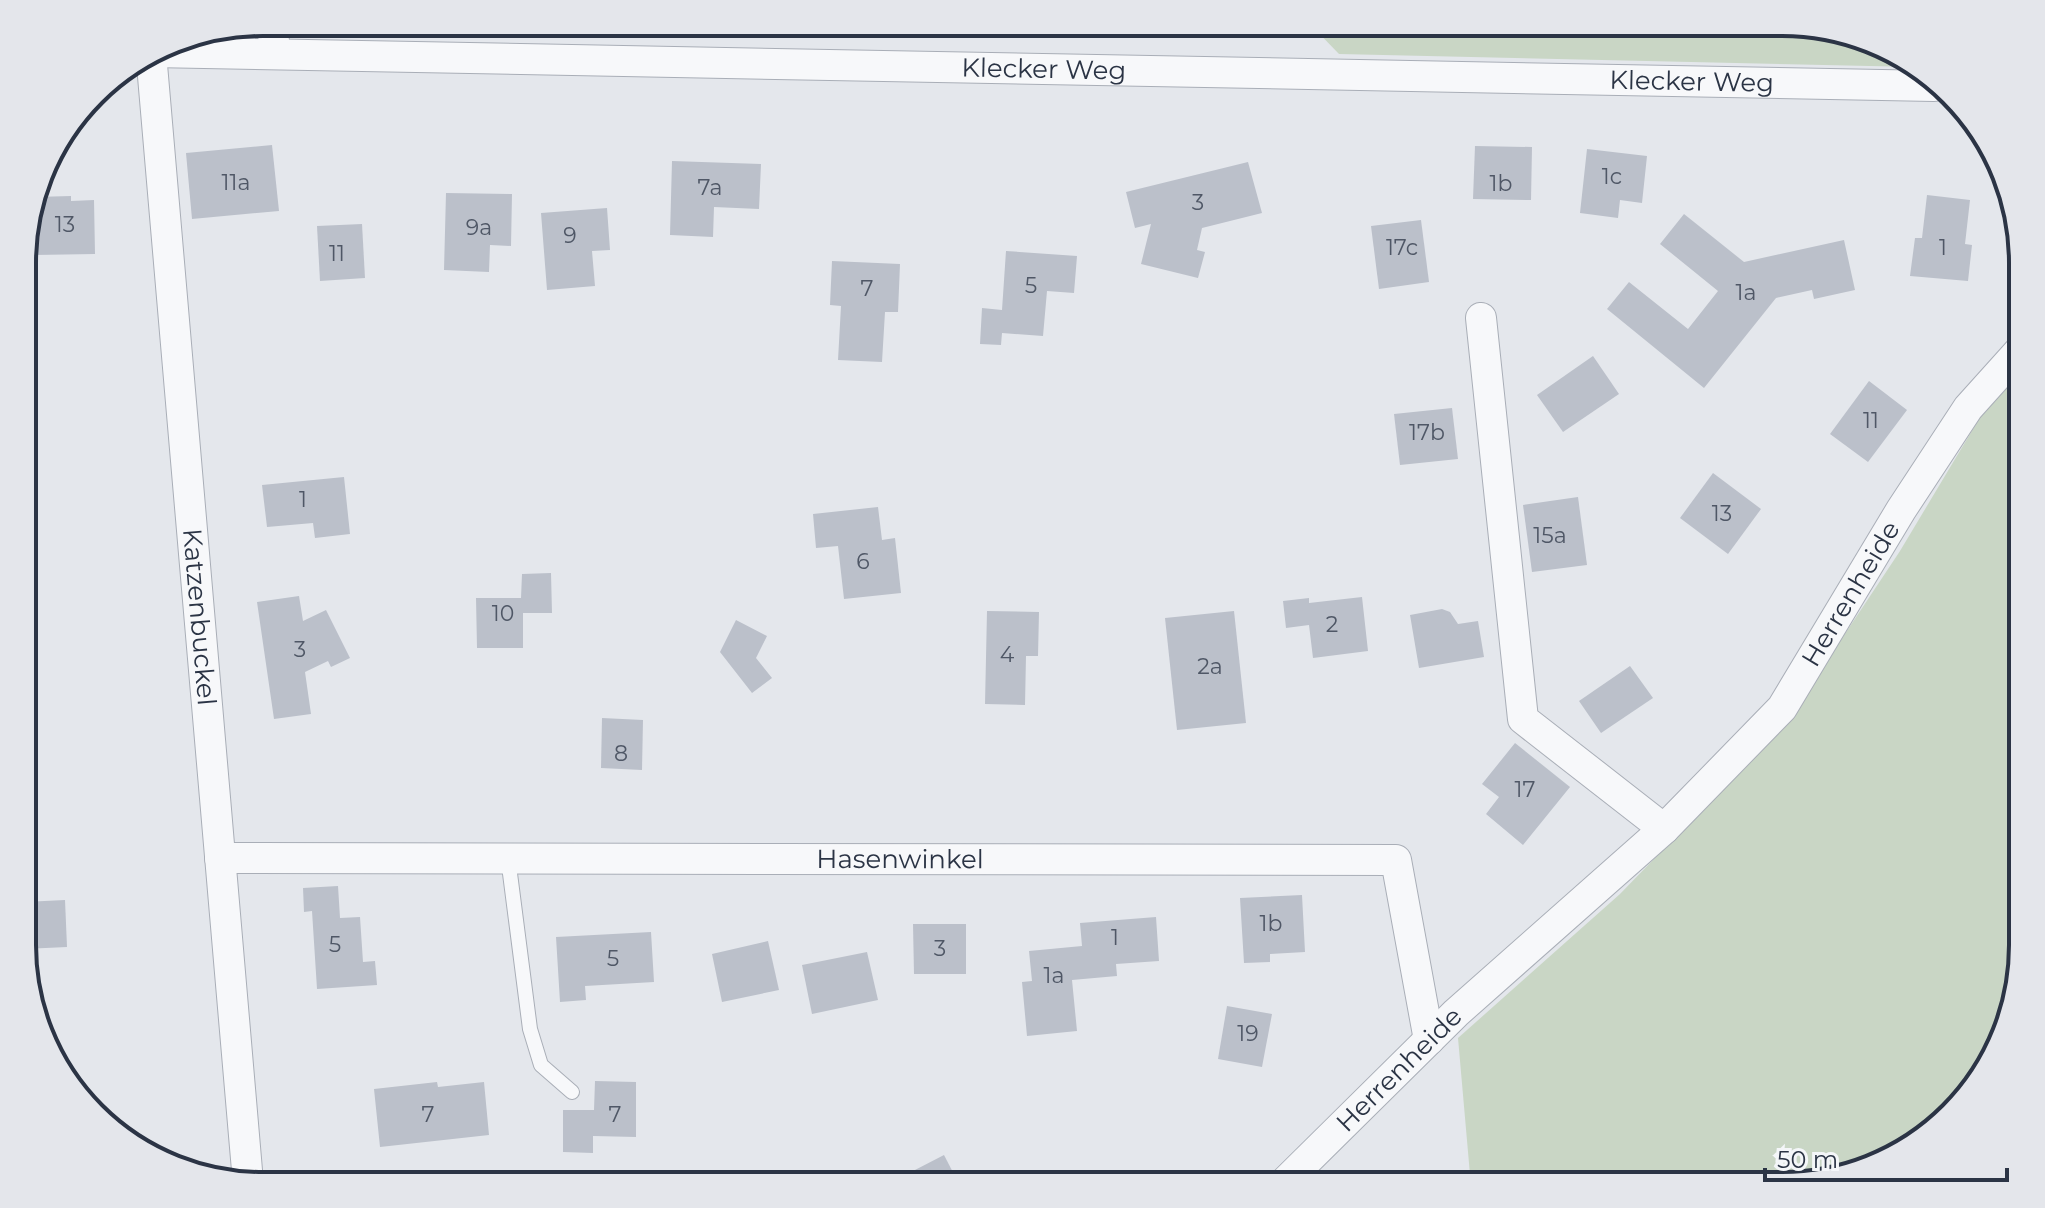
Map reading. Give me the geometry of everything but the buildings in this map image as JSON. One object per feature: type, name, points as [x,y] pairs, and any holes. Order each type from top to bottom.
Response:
[{"type":"street","points":[[273,36],[276,54]]},
{"type":"street","name":"Klecker Weg","points":[[178,52],[1923,86]]},
{"type":"street","name":"Katzenbuckel","points":[[152,65],[247,1171]]},
{"type":"street","points":[[1481,318],[1523,719],[1664,829]]},
{"type":"street","name":"Herrenheide","points":[[1295,1172],[1429,1040],[1664,829],[1782,708],[1901,510],[1968,408],[2009,362]]},
{"type":"street","name":"Hasenwinkel","points":[[220,858],[1396,860],[1429,1040]]},
{"type":"lane","points":[[508,858],[530,1029],[541,1065],[572,1092]]},
{"type":"green space","points":[[1322,36],[1782,36],[1841,44],[1896,67],[1339,54]]},
{"type":"green space","points":[[2009,382],[2009,960],[2001,1004],[1979,1058],[1942,1105],[1908,1134],[1882,1149],[1826,1168],[1797,1172],[1470,1172],[1458,1038],[1620,894],[1785,724],[1900,551],[1985,409]]}]
